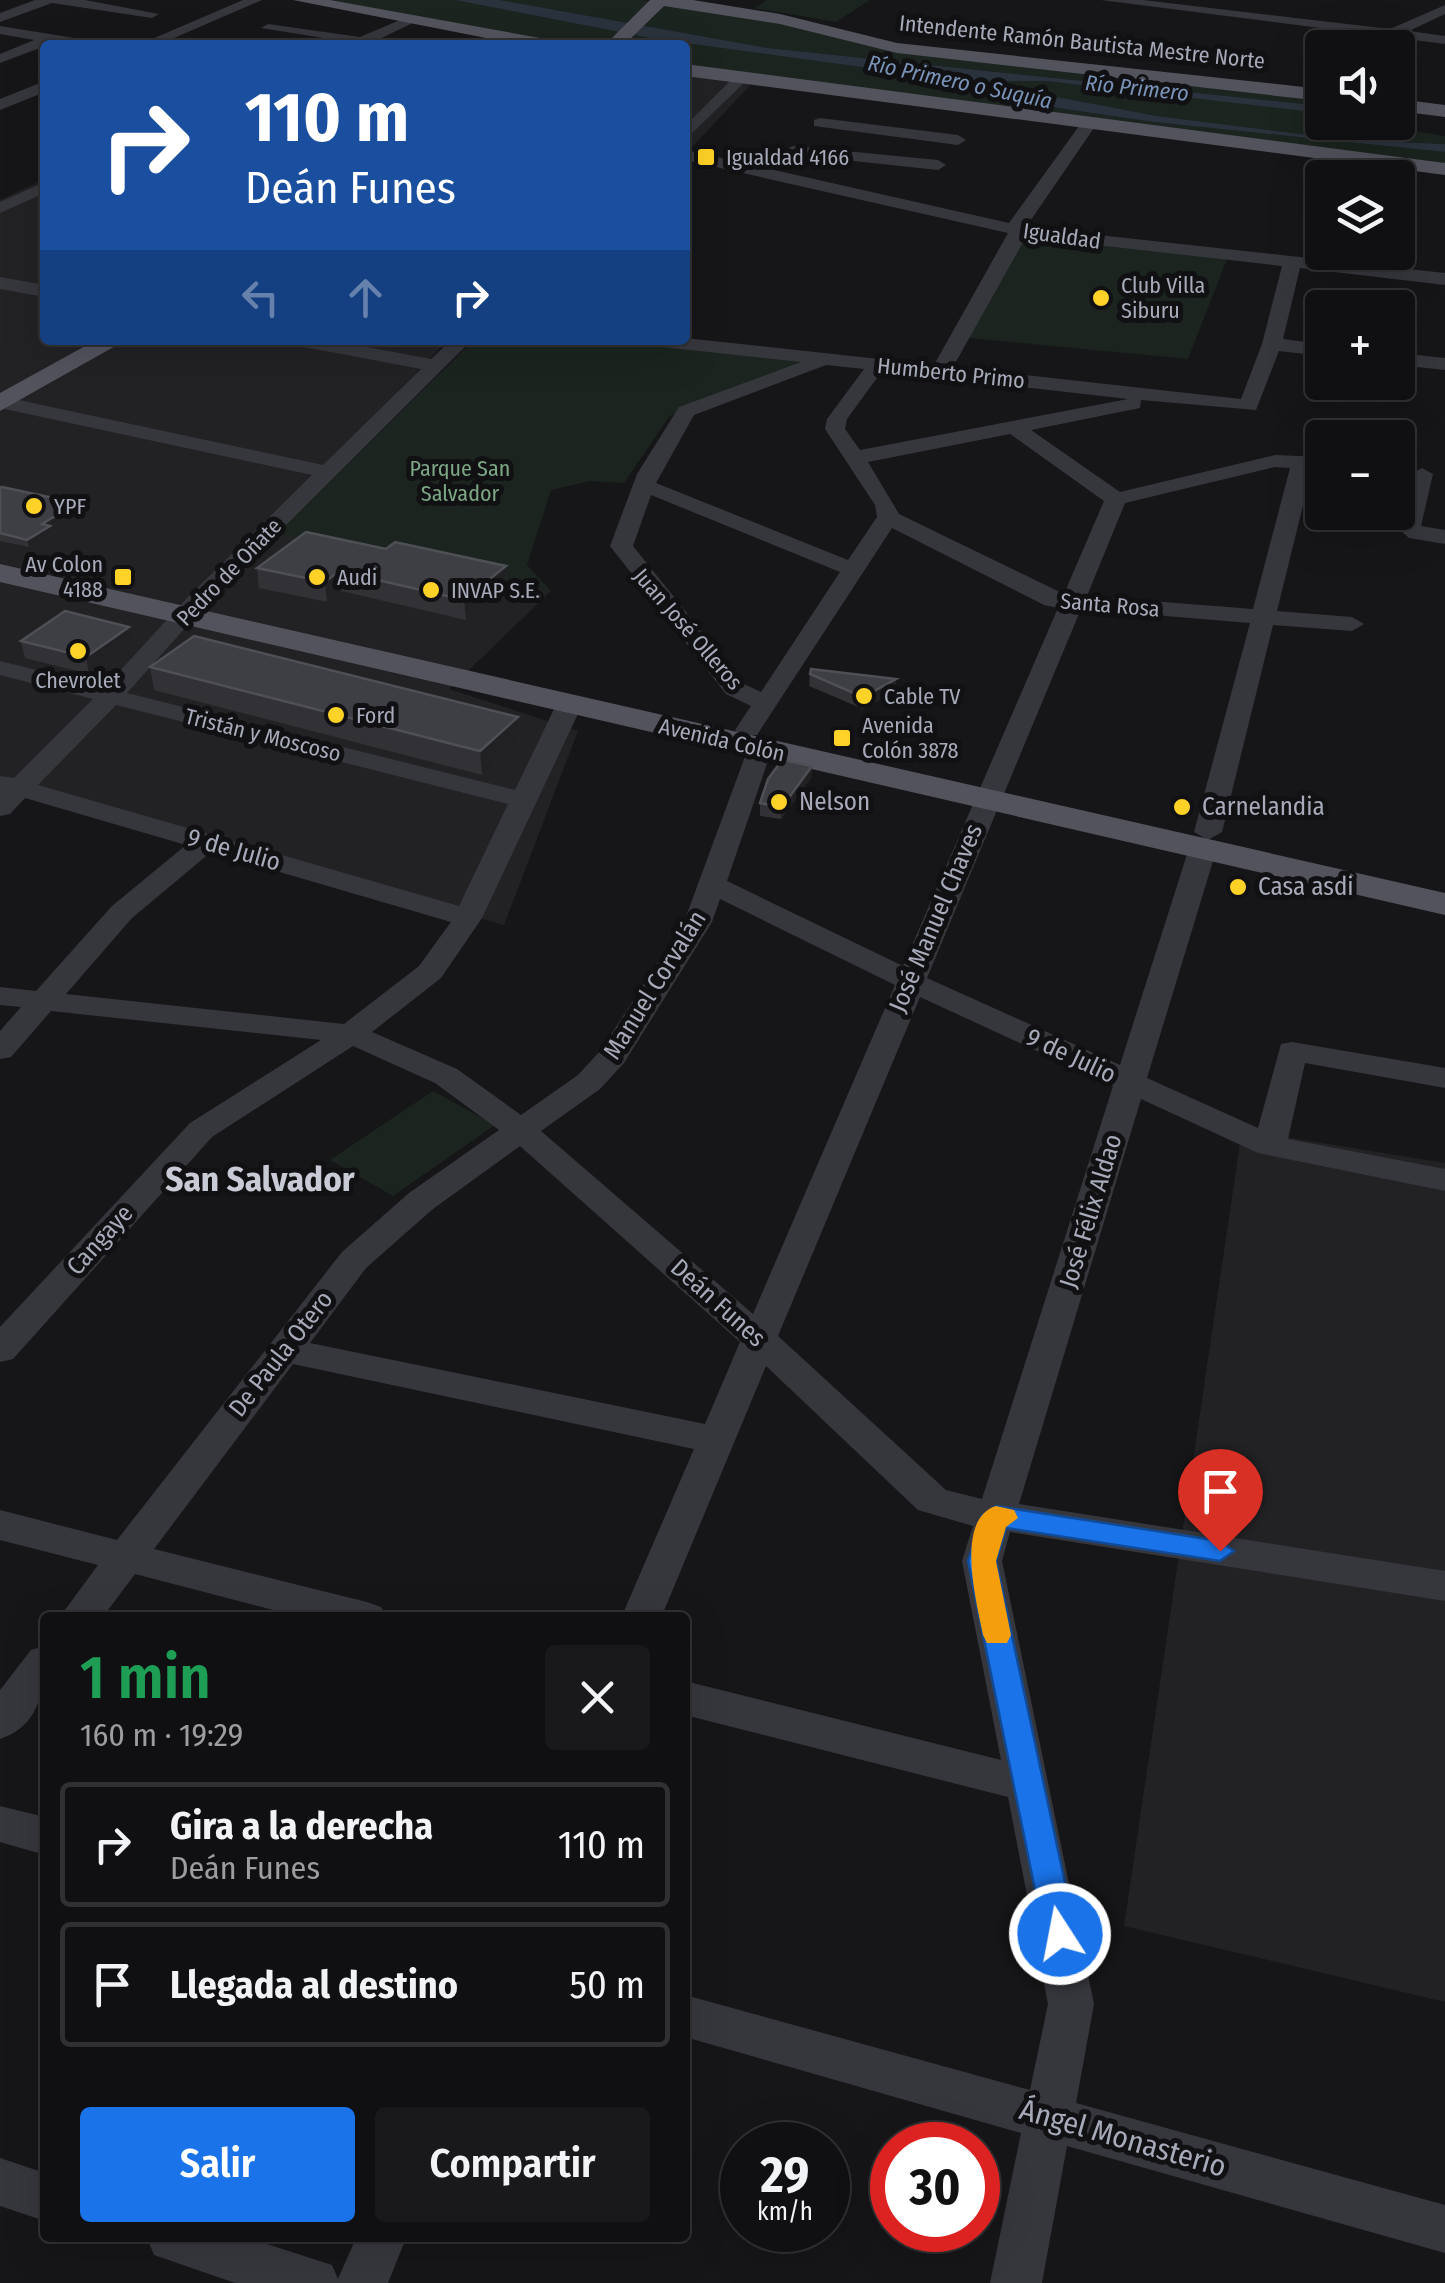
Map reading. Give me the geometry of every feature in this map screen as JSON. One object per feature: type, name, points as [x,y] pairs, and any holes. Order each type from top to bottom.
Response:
[{"type":"main road","points":[[302,0],[523,40]]},
{"type":"main road","points":[[619,40],[658,2]]},
{"type":"main road","name":"Intendente Ramón Bautista Mestre Norte","points":[[658,2],[722,9],[897,48],[1305,93]]},
{"type":"main road","points":[[690,71],[1445,169]]},
{"type":"main road","points":[[1415,107],[1445,111]]},
{"type":"main road","points":[[0,401],[92,345]]},
{"type":"main road","points":[[0,401],[105,345]]},
{"type":"main road","name":"Avenida Colón","points":[[0,559],[570,703],[757,727]]},
{"type":"main road","name":"Avenida Colón","points":[[0,573],[757,727],[989,790],[1205,840],[1445,904]]},
{"type":"main road","name":"Avenida Colón","points":[[1205,840],[1445,885]]},
{"type":"street","points":[[0,18],[48,0]]},
{"type":"street","points":[[56,0],[152,14]]},
{"type":"street","points":[[157,40],[255,0]]},
{"type":"street","points":[[1108,0],[1212,12],[1224,6],[1401,30],[1445,9]]},
{"type":"street","points":[[367,40],[412,20]]},
{"type":"street","points":[[268,28],[336,40]]},
{"type":"street","points":[[0,30],[64,40]]},
{"type":"street","points":[[1415,31],[1445,32]]},
{"type":"street","points":[[1415,33],[1445,40]]},
{"type":"street","points":[[47,40],[52,38]]},
{"type":"street","points":[[0,59],[40,43]]},
{"type":"street","points":[[690,110],[733,75]]},
{"type":"street","points":[[690,129],[733,75]]},
{"type":"street","points":[[0,105],[40,88]]},
{"type":"street","points":[[772,176],[848,92]]},
{"type":"street","points":[[0,105],[30,110]]},
{"type":"street","points":[[794,152],[921,185],[981,111]]},
{"type":"street","points":[[820,122],[958,140]]},
{"type":"street","points":[[940,372],[1017,225],[1088,125]]},
{"type":"street","name":"Igualdad","points":[[690,156],[772,176],[921,185],[1017,231],[1445,279]]},
{"type":"street","points":[[0,184],[40,190]]},
{"type":"street","points":[[0,208],[40,191]]},
{"type":"street","points":[[854,458],[1012,426],[1093,400],[1167,397],[1249,406],[1272,344],[1292,263]]},
{"type":"street","points":[[0,283],[40,290]]},
{"type":"street","name":"Humberto Primo","points":[[690,344],[940,372],[1093,400]]},
{"type":"street","points":[[1272,344],[1305,348]]},
{"type":"street","points":[[325,345],[436,366]]},
{"type":"street","name":"Pedro de Oñate","points":[[0,808],[10,785],[110,697],[190,610],[457,345]]},
{"type":"street","name":"Juan José Olleros","points":[[757,727],[735,689],[622,550],[644,486],[686,411],[827,360]]},
{"type":"street","points":[[1415,360],[1445,364]]},
{"type":"street","points":[[877,365],[835,423],[886,504],[888,517]]},
{"type":"street","points":[[0,401],[328,472]]},
{"type":"street","points":[[1012,426],[1116,499],[1263,463],[1305,462]]},
{"type":"street","points":[[1434,476],[1409,528],[1417,533],[1445,536]]},
{"type":"street","points":[[644,486],[674,494],[820,560],[852,568]]},
{"type":"street","name":"José Félix Aldao","points":[[1016,2283],[1071,2004],[1030,1784],[982,1561],[1205,840],[1305,488]]},
{"type":"street","name":"José Manuel Chaves","points":[[644,1612],[989,790],[1116,499]]},
{"type":"street","name":"Manuel Corvalán","points":[[523,1132],[588,1082],[612,1056],[682,952],[713,884],[757,727],[852,568],[888,517]]},
{"type":"street","name":"Santa Rosa","points":[[888,517],[1041,597],[1073,604],[1352,624]]},
{"type":"street","name":"Tristán y Moscoso","points":[[0,668],[526,801]]},
{"type":"street","name":"Cangaye","points":[[0,1350],[201,1130],[352,1034],[416,986],[468,918],[570,703]]},
{"type":"street","name":"9 de Julio","points":[[10,785],[468,918]]},
{"type":"street","points":[[0,1050],[122,912],[207,842]]},
{"type":"street","name":"9 de Julio","points":[[713,884],[909,981],[1270,1146],[1445,1180]]},
{"type":"street","name":"Deán Funes","points":[[0,996],[352,1034],[446,1076],[523,1132],[758,1338],[932,1500],[996,1516],[1445,1586]]},
{"type":"street","points":[[1270,1146],[1292,1050],[1445,1078]]},
{"type":"street","name":"De Paula Otero","points":[[83,1612],[354,1260],[384,1231],[523,1132]]},
{"type":"street","points":[[284,1350],[716,1440]]},
{"type":"street","points":[[0,1525],[344,1612]]},
{"type":"street","points":[[0,1722],[40,1669]]},
{"type":"street","points":[[690,1699],[1030,1784]]},
{"type":"street","points":[[0,1824],[40,1835]]},
{"type":"street","name":"Ángel Monasterio","points":[[690,2017],[1445,2228]]},
{"type":"street","points":[[0,2182],[40,2195]]},
{"type":"street","points":[[185,2242],[314,2283]]},
{"type":"street","points":[[362,2283],[379,2242]]},
{"type":"shaded area","points":[[690,73],[755,80],[693,146]]},
{"type":"shaded area","points":[[40,181],[40,345],[443,345],[265,530],[551,591],[449,689],[578,731],[504,925],[0,782],[0,200]]},
{"type":"shaded area","points":[[1242,1130],[1445,1163],[1445,2002],[1124,1926]]},
{"type":"green space","points":[[302,0],[455,0],[662,40],[523,40]]},
{"type":"green space","points":[[500,0],[643,0],[722,9],[868,42],[1305,93],[1305,104],[768,48]]},
{"type":"green space","points":[[767,0],[870,0],[836,22],[754,8]]},
{"type":"green space","points":[[690,44],[905,73],[1058,108],[1153,122],[1445,152],[1445,169],[1415,165],[1415,160],[1376,160],[690,71]]},
{"type":"green space","points":[[997,80],[1046,81],[1305,110],[1305,134],[1157,116],[1036,93]]},
{"type":"green space","points":[[1415,131],[1445,136],[1445,144],[1349,140],[1415,140]]},
{"type":"green space","name":"Club Villa Siburu","points":[[1025,235],[1227,259],[1188,359],[969,338]]},
{"type":"green space","name":"Parque San Salvador","points":[[469,345],[668,345],[815,363],[697,401],[669,417],[624,483],[590,481],[551,490],[527,565],[551,591],[277,534]]},
{"type":"green space","points":[[433,1091],[495,1125],[393,1196],[330,1160]]},
{"type":"water","points":[[455,0],[500,0],[768,48],[1305,104],[1305,111],[1046,81],[1000,81],[1036,93],[1157,116],[1305,134],[1305,138],[1058,108],[905,73],[690,44],[690,40],[662,40]]},
{"type":"water","points":[[1328,140],[1445,144],[1445,152]]},
{"type":"building","points":[[2,487],[77,503],[42,524],[50,526],[27,540],[0,533]]},
{"type":"building","points":[[306,532],[386,549],[395,542],[506,566],[464,600],[339,571],[325,582],[257,568]]},
{"type":"building","points":[[65,611],[129,627],[86,657],[21,641]]},
{"type":"building","points":[[194,636],[518,717],[480,751],[150,667]]},
{"type":"building","points":[[811,669],[896,679],[863,697],[810,674]]},
{"type":"building","points":[[782,760],[812,766],[782,807],[760,803],[768,779]]},
{"type":"slow traffic","points":[[997,1635],[982,1561],[996,1516],[1005,1518]]},
{"type":"place","name":"Igualdad 4166","points":[[706,157]]},
{"type":"place","name":"Club Villa Siburu","points":[[1101,298]]},
{"type":"place","name":"YPF","points":[[34,506]]},
{"type":"place","name":"Av Colon 4188","points":[[123,577]]},
{"type":"place","name":"Audi","points":[[317,577]]},
{"type":"place","name":"INVAP S.E.","points":[[431,590]]},
{"type":"place","name":"Chevrolet","points":[[78,651]]},
{"type":"place","name":"Cable TV","points":[[864,696]]},
{"type":"place","name":"Ford","points":[[336,715]]},
{"type":"place","name":"Avenida Colón 3878","points":[[842,738]]},
{"type":"place","name":"Nelson","points":[[779,802]]},
{"type":"place","name":"Carnelandia","points":[[1182,807]]},
{"type":"place","name":"Casa asdi","points":[[1238,887]]},
{"type":"district","name":"San Salvador","points":[[260,1179]]},
{"type":"route","points":[[1060,1934],[982,1561],[996,1516],[1220,1551]]},
{"type":"water label","name":"Río Primero o Suquía","points":[[960,82]]},
{"type":"water label","name":"Río Primero","points":[[1137,88]]}]
